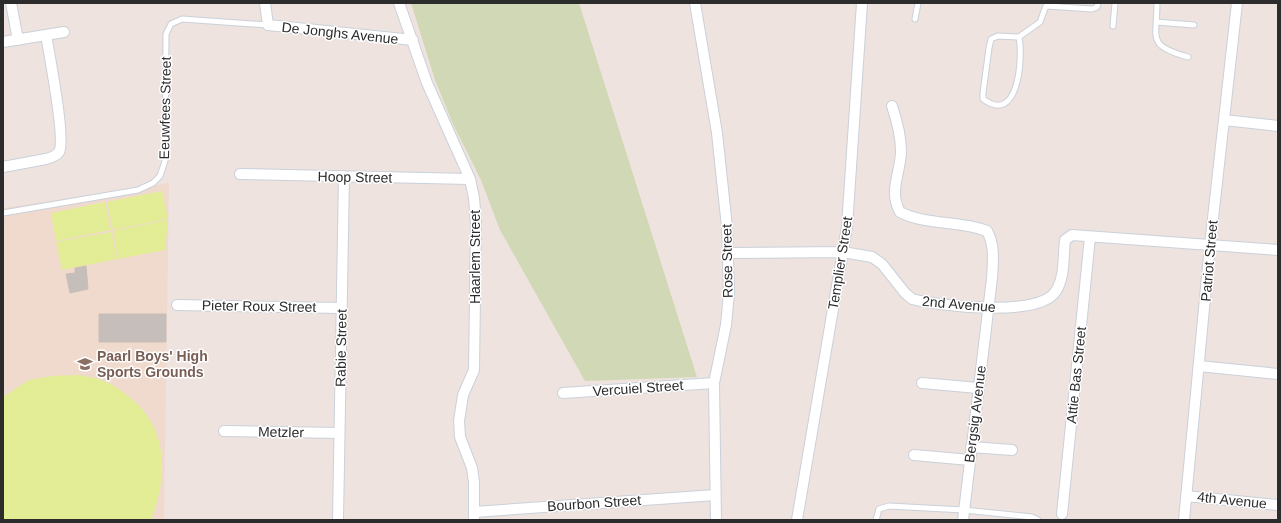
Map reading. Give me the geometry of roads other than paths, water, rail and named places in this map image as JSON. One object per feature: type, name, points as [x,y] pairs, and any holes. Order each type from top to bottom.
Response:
[{"type":"street","points":[[11,3],[18,40]]},
{"type":"street","points":[[265,3],[268,26]]},
{"type":"street","name":"Haarlem Street","points":[[399,3],[427,83],[470,179],[474,198],[476,223],[474,370],[462,400],[459,421],[460,437],[472,468],[474,482],[474,516]]},
{"type":"street","name":"Rose Street","points":[[695,3],[717,133],[724,196],[728,253],[729,293],[726,325],[714,383],[716,520]]},
{"type":"street","name":"Templier Street","points":[[797,520],[843,252],[850,197],[862,3]]},
{"type":"street","name":"Patriot Street","points":[[1184,520],[1210,245],[1237,3]]},
{"type":"street","name":"De Jonghs Avenue","points":[[268,26],[413,40]]},
{"type":"street","points":[[3,42],[64,32]]},
{"type":"street","points":[[3,167],[46,159],[53,157],[59,152],[61,142],[60,124],[46,35]]},
{"type":"street","name":"Bergsig Avenue","points":[[892,106],[901,137],[901,153],[895,184],[895,196],[900,212],[911,218],[976,226],[987,231],[991,237],[993,254],[992,278],[987,309],[964,515]]},
{"type":"street","points":[[1224,120],[1278,126]]},
{"type":"street","name":"Hoop Street","points":[[240,174],[470,179]]},
{"type":"street","name":"Rabie Street","points":[[338,520],[344,176]]},
{"type":"street","name":"2nd Avenue","points":[[728,253],[843,252],[872,257],[882,264],[905,293],[912,299],[987,309],[1017,307],[1046,300],[1056,293],[1062,281],[1064,240],[1072,235],[1278,250]]},
{"type":"street","name":"Attie Bas Street","points":[[1062,514],[1090,236]]},
{"type":"street","name":"Pieter Roux Street","points":[[177,305],[342,308]]},
{"type":"street","points":[[1199,366],[1278,374]]},
{"type":"street","name":"Vercuiel Street","points":[[563,393],[714,383]]},
{"type":"street","points":[[922,383],[978,388]]},
{"type":"street","name":"Metzler","points":[[224,431],[339,433]]},
{"type":"street","points":[[971,447],[1012,450]]},
{"type":"street","points":[[914,455],[970,460]]},
{"type":"street","name":"Bourbon Street","points":[[474,516],[715,495]]},
{"type":"street","name":"4th Avenue","points":[[1186,496],[1278,505]]},
{"type":"lane","points":[[915,19],[918,3]]},
{"type":"lane","points":[[1019,37],[1020,58],[1015,92],[1011,99],[1004,103],[995,104],[986,101],[983,99],[983,93],[988,48],[991,39],[998,36],[1019,37],[1040,22],[1047,4],[1072,5],[1092,9],[1097,7],[1098,3]]},
{"type":"lane","points":[[1113,26],[1115,3]]},
{"type":"lane","points":[[1158,3],[1155,38],[1158,44],[1175,53],[1188,57]]},
{"type":"lane","name":"Eeuwfees Street","points":[[3,213],[128,192],[152,184],[160,176],[165,162],[166,34],[170,24],[182,19],[268,26]]},
{"type":"lane","points":[[1156,22],[1194,25]]},
{"type":"lane","points":[[876,520],[879,509],[889,506],[964,515],[1032,517],[1038,520]]},
{"type":"place","name":"Paarl Boys' High Sports Grounds","points":[[85,364]]}]
